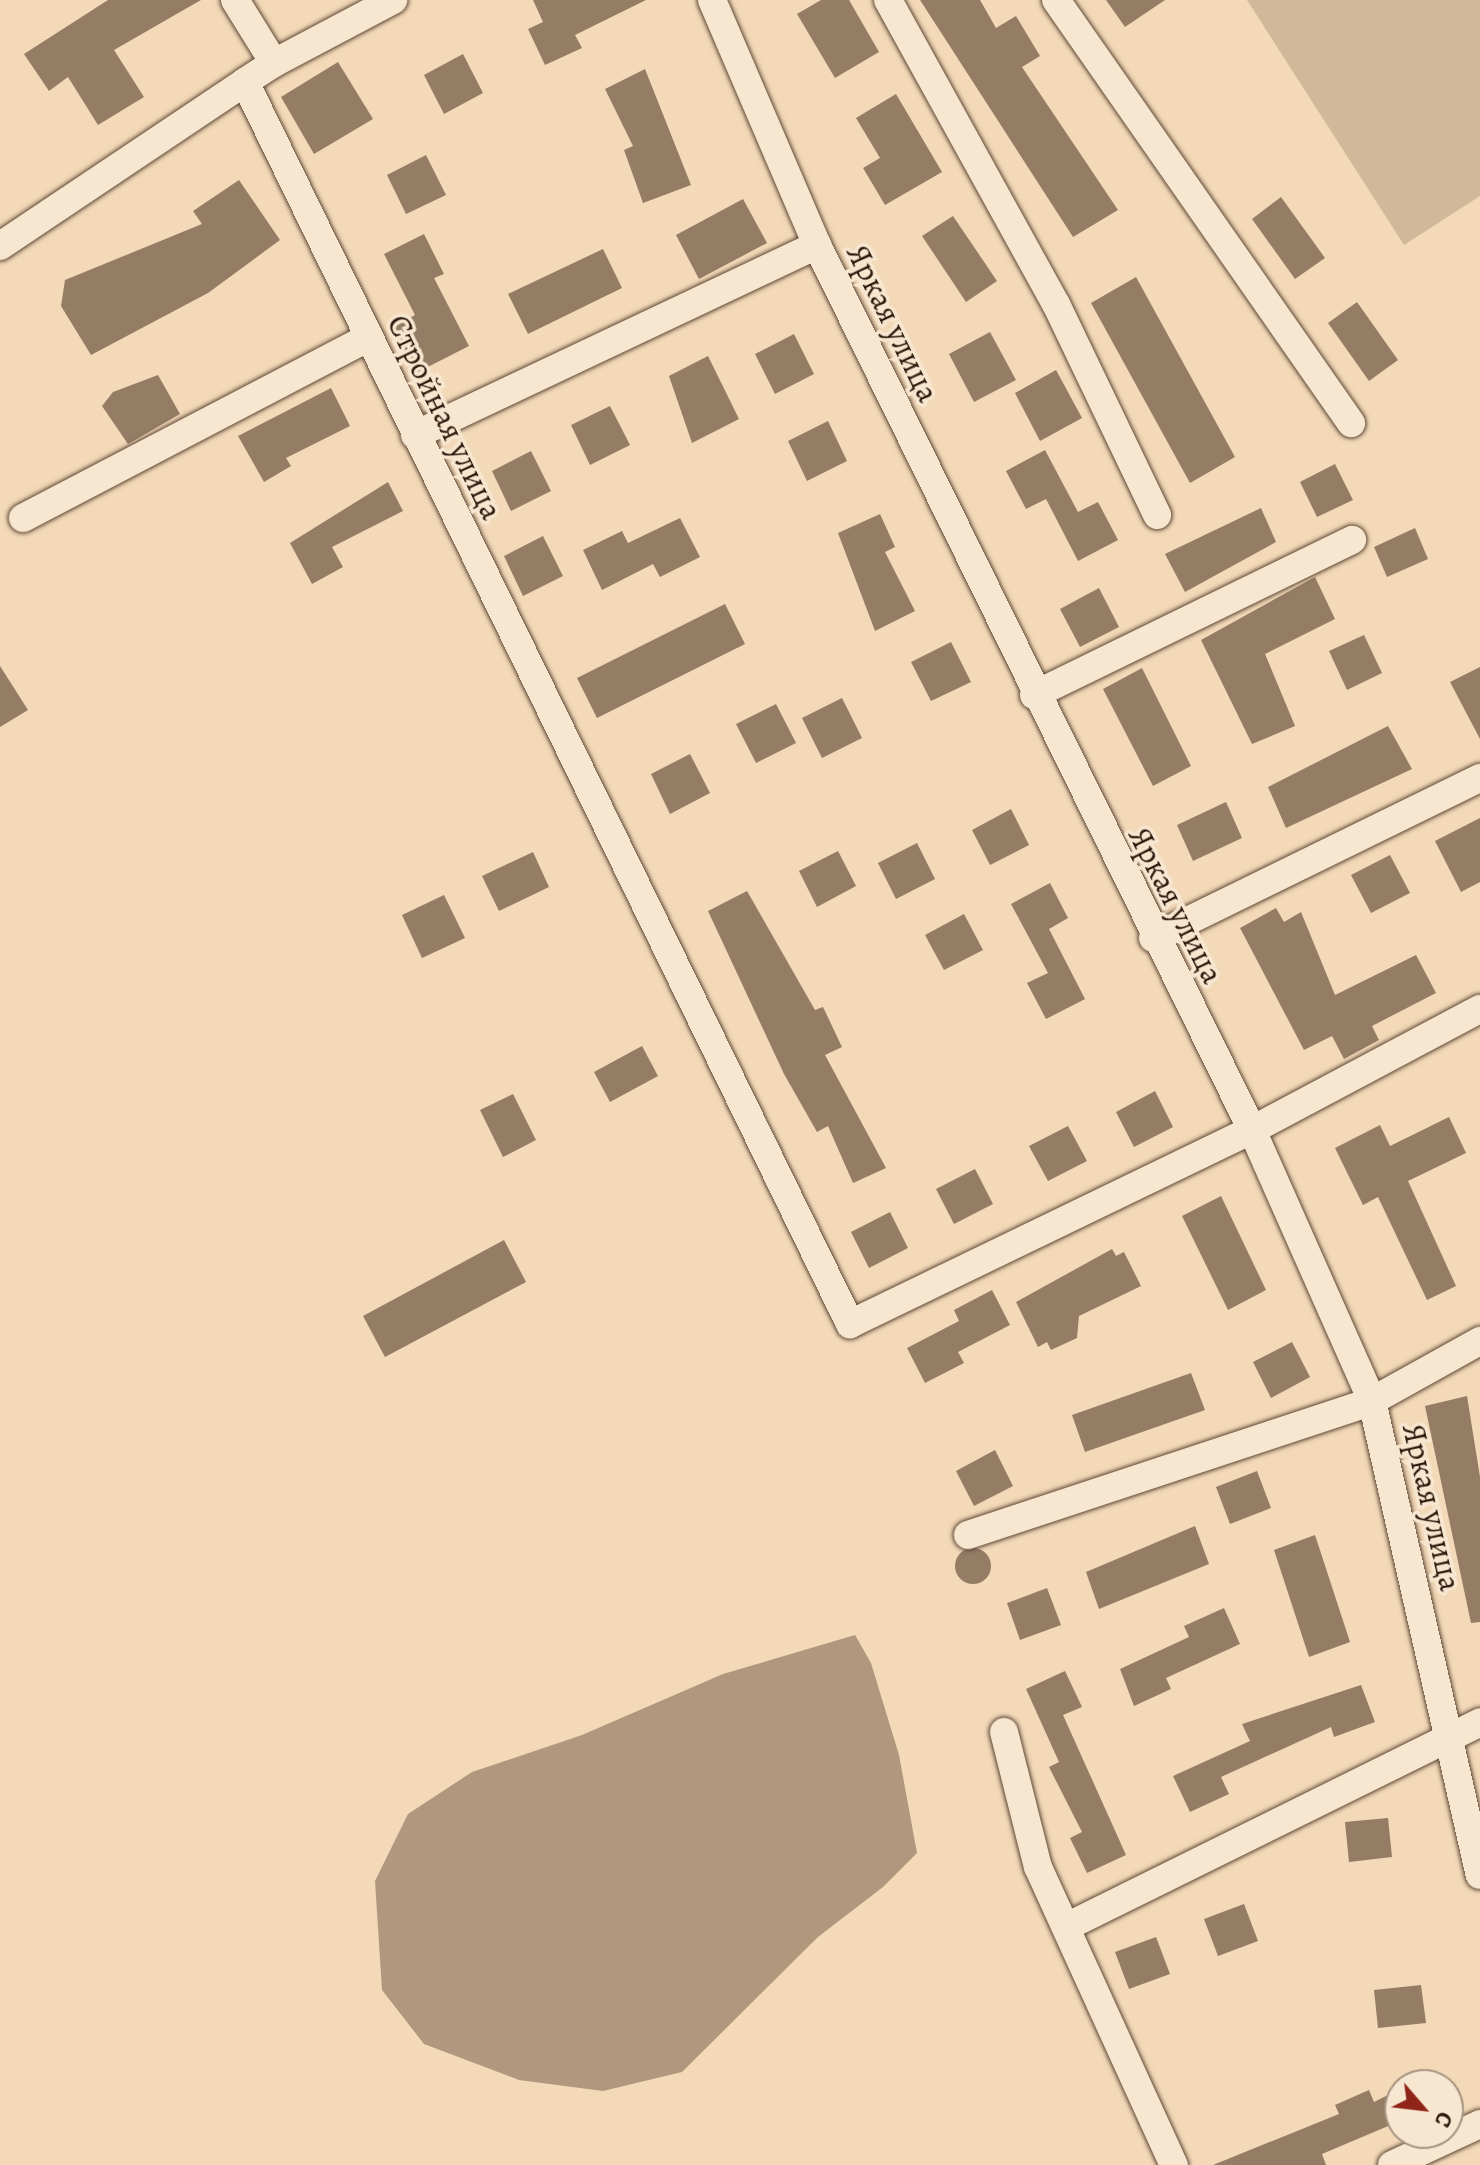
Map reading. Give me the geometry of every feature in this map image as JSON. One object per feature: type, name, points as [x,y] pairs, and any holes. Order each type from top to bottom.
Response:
[{"type":"street","points":[[235,0],[274,63]]},
{"type":"street","points":[[0,246],[274,63],[393,0]]},
{"type":"street","name":"Яркая улица","points":[[712,0],[817,245],[1153,938],[1252,1130],[1372,1401],[1480,1875]]},
{"type":"street","points":[[888,0],[1056,304],[1157,515]]},
{"type":"street","points":[[1056,0],[1351,423]]},
{"type":"street","name":"Стройная улица","points":[[245,82],[850,1324],[1252,1130]]},
{"type":"street","points":[[415,435],[817,245]]},
{"type":"street","points":[[23,518],[368,338]]},
{"type":"street","points":[[1034,695],[1352,540]]},
{"type":"street","points":[[1153,938],[1480,778]]},
{"type":"street","points":[[1252,1130],[1480,1009]]},
{"type":"street","points":[[968,1535],[1372,1401],[1480,1341]]},
{"type":"street","points":[[1066,1927],[1480,1722]]},
{"type":"street","points":[[1004,1732],[1038,1867],[1174,2165]]},
{"type":"street","points":[[1392,2165],[1480,2124]]},
{"type":"shaded area","points":[[1247,0],[1480,0],[1480,196],[1404,245]]},
{"type":"shaded area","points":[[855,1635],[871,1663],[899,1755],[917,1853],[883,1887],[818,1937],[682,2072],[603,2091],[519,2080],[424,2044],[382,1990],[375,1881],[408,1814],[472,1772],[582,1735],[723,1674]]},
{"type":"building","points":[[108,0],[201,0],[114,50],[144,97],[98,125],[68,77],[49,91],[24,54]]},
{"type":"building","points":[[533,0],[646,0],[575,35],[582,48],[545,65],[528,29],[543,22]]},
{"type":"building","points":[[821,0],[849,0],[879,52],[835,78],[797,14]]},
{"type":"building","points":[[920,0],[980,0],[996,28],[1016,16],[1040,56],[1022,67],[1118,210],[1073,237]]},
{"type":"building","points":[[1106,0],[1165,0],[1125,27]]},
{"type":"building","points":[[463,54],[483,93],[444,114],[424,75]]},
{"type":"building","points":[[338,62],[373,119],[314,154],[281,97]]},
{"type":"building","points":[[645,69],[691,185],[643,203],[624,150],[633,146],[605,89]]},
{"type":"building","points":[[896,94],[942,172],[885,205],[863,168],[880,158],[856,118]]},
{"type":"building","points":[[426,155],[446,195],[406,214],[387,175]]},
{"type":"building","points":[[239,180],[280,240],[208,293],[91,355],[61,306],[65,280],[202,224],[193,211]]},
{"type":"building","points":[[1281,197],[1325,258],[1295,279],[1252,219]]},
{"type":"building","points":[[743,199],[767,243],[699,279],[676,235]]},
{"type":"building","points":[[953,216],[997,281],[966,302],[922,236]]},
{"type":"building","points":[[424,234],[444,274],[434,278],[469,346],[416,373],[392,328],[415,315],[384,254]]},
{"type":"building","points":[[603,249],[622,288],[528,334],[508,294]]},
{"type":"building","points":[[1136,277],[1235,457],[1190,483],[1091,303]]},
{"type":"building","points":[[1357,302],[1398,360],[1369,381],[1328,323]]},
{"type":"building","points":[[990,332],[1016,380],[974,402],[949,354]]},
{"type":"building","points":[[794,334],[814,374],[775,394],[755,354]]},
{"type":"building","points":[[708,356],[739,419],[692,443],[669,376]]},
{"type":"building","points":[[1056,370],[1082,418],[1040,441],[1015,393]]},
{"type":"building","points":[[158,375],[180,414],[128,444],[102,406],[113,392]]},
{"type":"building","points":[[331,388],[350,426],[286,458],[291,466],[264,482],[238,436]]},
{"type":"building","points":[[610,406],[630,445],[590,465],[571,425]]},
{"type":"building","points":[[828,421],[847,461],[807,481],[788,441]]},
{"type":"building","points":[[1045,450],[1078,512],[1098,502],[1118,540],[1078,561],[1046,499],[1026,509],[1006,471]]},
{"type":"building","points":[[531,451],[551,491],[511,511],[492,471]]},
{"type":"building","points":[[1335,464],[1353,500],[1317,517],[1300,482]]},
{"type":"building","points":[[388,482],[403,511],[332,547],[343,567],[312,584],[290,543]]},
{"type":"building","points":[[1261,508],[1276,542],[1185,592],[1165,554]]},
{"type":"building","points":[[880,514],[895,547],[885,552],[915,611],[875,631],[838,533]]},
{"type":"building","points":[[680,518],[700,557],[660,577],[653,564],[602,590],[583,550],[622,531],[628,543]]},
{"type":"building","points":[[1415,528],[1428,559],[1387,577],[1374,547]]},
{"type":"building","points":[[543,536],[563,576],[523,596],[504,556]]},
{"type":"building","points":[[1315,577],[1335,619],[1265,654],[1295,726],[1252,744],[1201,640]]},
{"type":"building","points":[[1099,588],[1119,627],[1080,647],[1060,609]]},
{"type":"building","points":[[725,604],[745,644],[597,718],[577,678]]},
{"type":"building","points":[[1364,635],[1382,673],[1347,690],[1329,651]]},
{"type":"building","points":[[951,642],[971,682],[931,701],[911,662]]},
{"type":"building","points":[[0,666],[28,710],[0,727]]},
{"type":"building","points":[[1480,667],[1480,739],[1450,682]]},
{"type":"building","points":[[1142,668],[1191,766],[1153,786],[1103,689]]},
{"type":"building","points":[[842,698],[862,738],[822,758],[802,718]]},
{"type":"building","points":[[776,704],[796,743],[756,763],[736,724]]},
{"type":"building","points":[[1388,726],[1412,769],[1286,828],[1268,787]]},
{"type":"building","points":[[690,754],[710,793],[670,814],[651,774]]},
{"type":"building","points":[[1226,802],[1242,838],[1193,861],[1177,825]]},
{"type":"building","points":[[1011,809],[1029,845],[990,865],[972,830]]},
{"type":"building","points":[[1480,818],[1480,882],[1461,892],[1435,841]]},
{"type":"building","points":[[917,843],[935,879],[896,899],[878,863]]},
{"type":"building","points":[[838,851],[856,886],[817,907],[799,871]]},
{"type":"building","points":[[533,852],[549,887],[499,911],[482,876]]},
{"type":"building","points":[[1390,855],[1410,893],[1371,913],[1351,875]]},
{"type":"building","points":[[1050,883],[1068,918],[1049,929],[1085,999],[1046,1019],[1027,983],[1048,973],[1011,904]]},
{"type":"building","points":[[747,891],[815,1010],[823,1007],[842,1047],[825,1055],[886,1168],[853,1183],[828,1126],[817,1132],[784,1074],[708,911]]},
{"type":"building","points":[[444,895],[465,938],[422,958],[402,915]]},
{"type":"building","points":[[1276,908],[1284,922],[1301,912],[1335,995],[1416,955],[1436,993],[1372,1026],[1379,1040],[1344,1059],[1332,1036],[1304,1050],[1240,928]]},
{"type":"building","points":[[964,914],[983,950],[944,970],[925,935]]},
{"type":"building","points":[[642,1046],[658,1076],[610,1102],[594,1072]]},
{"type":"building","points":[[1155,1091],[1173,1127],[1134,1147],[1116,1112]]},
{"type":"building","points":[[513,1094],[536,1140],[503,1157],[480,1110]]},
{"type":"building","points":[[1449,1117],[1466,1153],[1408,1181],[1456,1286],[1427,1300],[1378,1197],[1363,1205],[1335,1148],[1380,1125],[1390,1146]]},
{"type":"building","points":[[1068,1126],[1087,1161],[1048,1181],[1029,1146]]},
{"type":"building","points":[[975,1169],[993,1204],[954,1224],[936,1189]]},
{"type":"building","points":[[1221,1196],[1266,1290],[1228,1310],[1182,1216]]},
{"type":"building","points":[[890,1212],[908,1248],[869,1268],[851,1232]]},
{"type":"building","points":[[504,1240],[526,1282],[385,1357],[363,1316]]},
{"type":"building","points":[[1112,1249],[1116,1256],[1124,1252],[1141,1286],[1079,1316],[1077,1338],[1051,1350],[1047,1342],[1038,1347],[1016,1302]]},
{"type":"building","points":[[992,1290],[1010,1325],[958,1352],[964,1363],[925,1383],[907,1348],[959,1321],[954,1310]]},
{"type":"building","points":[[1292,1342],[1310,1377],[1271,1398],[1253,1362]]},
{"type":"building","points":[[1191,1373],[1205,1410],[1085,1452],[1072,1415]]},
{"type":"building","points":[[1467,1396],[1480,1477],[1480,1622],[1471,1623],[1425,1406]]},
{"type":"building","points":[[995,1450],[1013,1486],[974,1506],[956,1471]]},
{"type":"building","points":[[1257,1471],[1271,1508],[1230,1524],[1216,1487]]},
{"type":"building","points":[[1195,1526],[1209,1564],[1099,1609],[1086,1572]]},
{"type":"building","points":[[1315,1535],[1350,1642],[1309,1657],[1274,1550]]},
{"type":"building","points":[[973,1548],[986,1553],[991,1566],[986,1579],[973,1584],[960,1579],[955,1566],[960,1553]]},
{"type":"building","points":[[1047,1588],[1061,1625],[1020,1640],[1007,1603]]},
{"type":"building","points":[[1224,1608],[1240,1644],[1166,1678],[1171,1689],[1134,1706],[1120,1669],[1189,1637],[1184,1626]]},
{"type":"building","points":[[1065,1671],[1082,1707],[1063,1715],[1126,1855],[1087,1873],[1070,1838],[1082,1832],[1049,1767],[1059,1762],[1026,1689]]},
{"type":"building","points":[[1361,1685],[1375,1722],[1334,1737],[1331,1727],[1221,1777],[1229,1794],[1190,1812],[1173,1776],[1250,1741],[1242,1724]]},
{"type":"building","points":[[1388,1818],[1392,1857],[1349,1862],[1345,1822]]},
{"type":"building","points":[[1244,1904],[1258,1941],[1218,1956],[1204,1919]]},
{"type":"building","points":[[1156,1937],[1170,1974],[1129,1989],[1115,1952]]},
{"type":"building","points":[[1421,1985],[1426,2023],[1378,2028],[1374,1990]]},
{"type":"building","points":[[1369,2090],[1374,2102],[1384,2097],[1384,2128],[1322,2154],[1326,2165],[1213,2165],[1339,2114],[1335,2105]]}]
